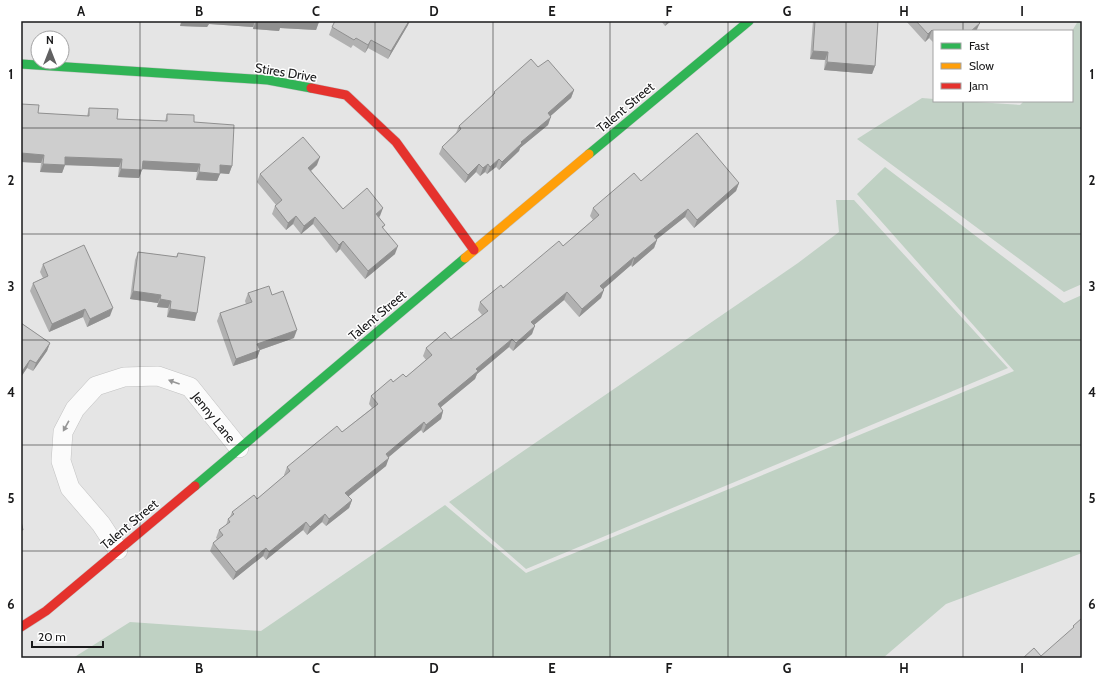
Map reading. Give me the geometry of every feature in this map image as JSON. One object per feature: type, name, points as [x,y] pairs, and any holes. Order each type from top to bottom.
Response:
[{"type":"street","name":"Talent Street","points":[[21,627],[46,611],[474,250],[749,21]]},
{"type":"street","name":"Stires Drive","points":[[21,64],[268,80],[346,95],[396,142],[474,250]]},
{"type":"street","name":"Jenny Lane","points":[[118,550],[101,524],[70,488],[61,461],[63,432],[75,409],[96,386],[124,377],[158,376],[190,387],[239,448]]},
{"type":"green space","points":[[1078,21],[1082,21],[1082,284],[1064,292],[857,139],[922,98],[933,99],[933,102],[976,102],[1020,105],[1023,102],[1073,102],[1073,30]]},
{"type":"green space","points":[[885,167],[1064,303],[1082,295],[1082,553],[946,604],[883,658],[73,658],[130,622],[261,631],[445,505],[526,573],[1014,371],[857,194]]},
{"type":"green space","points":[[836,200],[854,200],[1008,368],[526,569],[449,502],[798,263],[839,232]]},
{"type":"building","points":[[256,21],[282,21],[282,23]]},
{"type":"building","points":[[335,21],[409,21],[391,51],[371,40],[368,45],[356,38],[354,40],[332,27]]},
{"type":"building","points":[[815,21],[878,21],[875,66],[827,62],[828,52],[813,51]]},
{"type":"building","points":[[916,21],[978,21],[980,23],[972,30],[932,30],[928,34]]},
{"type":"building","points":[[531,59],[538,67],[548,60],[574,90],[548,113],[551,117],[521,142],[522,143],[502,162],[499,159],[490,167],[488,164],[483,168],[479,164],[468,175],[442,147],[461,129],[459,126]]},
{"type":"building","points":[[21,104],[39,105],[38,113],[89,116],[89,108],[118,109],[117,119],[167,121],[167,114],[194,115],[194,122],[234,125],[232,166],[220,165],[220,174],[199,172],[200,164],[143,161],[142,170],[121,169],[122,159],[65,157],[65,165],[43,164],[44,155],[21,153]]},
{"type":"building","points":[[697,133],[739,183],[697,220],[688,209],[654,236],[657,240],[634,259],[634,257],[600,286],[604,290],[582,309],[567,292],[531,322],[535,326],[516,343],[512,339],[476,369],[478,371],[438,404],[443,411],[426,425],[424,422],[386,454],[389,458],[345,493],[352,500],[329,519],[325,514],[310,527],[306,522],[269,552],[266,548],[236,572],[213,543],[223,535],[219,530],[230,522],[228,519],[234,514],[232,512],[254,495],[257,499],[290,471],[287,467],[337,426],[342,432],[378,404],[371,396],[391,379],[393,382],[403,374],[406,377],[432,355],[426,348],[445,332],[451,339],[488,311],[480,302],[501,285],[503,288],[559,241],[563,246],[599,215],[593,208],[634,173],[641,181]]},
{"type":"building","points":[[303,137],[320,157],[308,168],[343,209],[367,188],[383,208],[376,214],[385,225],[382,227],[398,246],[368,271],[343,241],[339,245],[315,217],[304,226],[296,216],[288,223],[275,206],[282,200],[260,174]]},
{"type":"building","points":[[84,245],[113,308],[90,319],[85,309],[52,324],[33,283],[48,276],[43,264]]},
{"type":"building","points":[[138,252],[177,257],[178,253],[205,257],[197,313],[170,309],[171,301],[160,299],[161,295],[133,291]]},
{"type":"building","points":[[269,286],[272,295],[283,291],[297,330],[257,344],[260,350],[236,359],[220,313],[252,302],[248,293]]},
{"type":"building","points":[[21,323],[50,343],[36,363],[30,360],[21,373]]},
{"type":"building","points":[[1082,618],[1082,658],[1023,658],[1034,648],[1041,656]]},
{"type":"traffic: fast","points":[[589,154],[749,21]]},
{"type":"traffic: fast","points":[[21,64],[268,80],[311,88]]},
{"type":"traffic: fast","points":[[195,486],[465,258]]},
{"type":"traffic: slow","points":[[465,258],[589,154]]},
{"type":"traffic: jam","points":[[311,88],[346,95],[396,142],[474,250]]},
{"type":"traffic: jam","points":[[21,627],[46,611],[195,486]]}]
